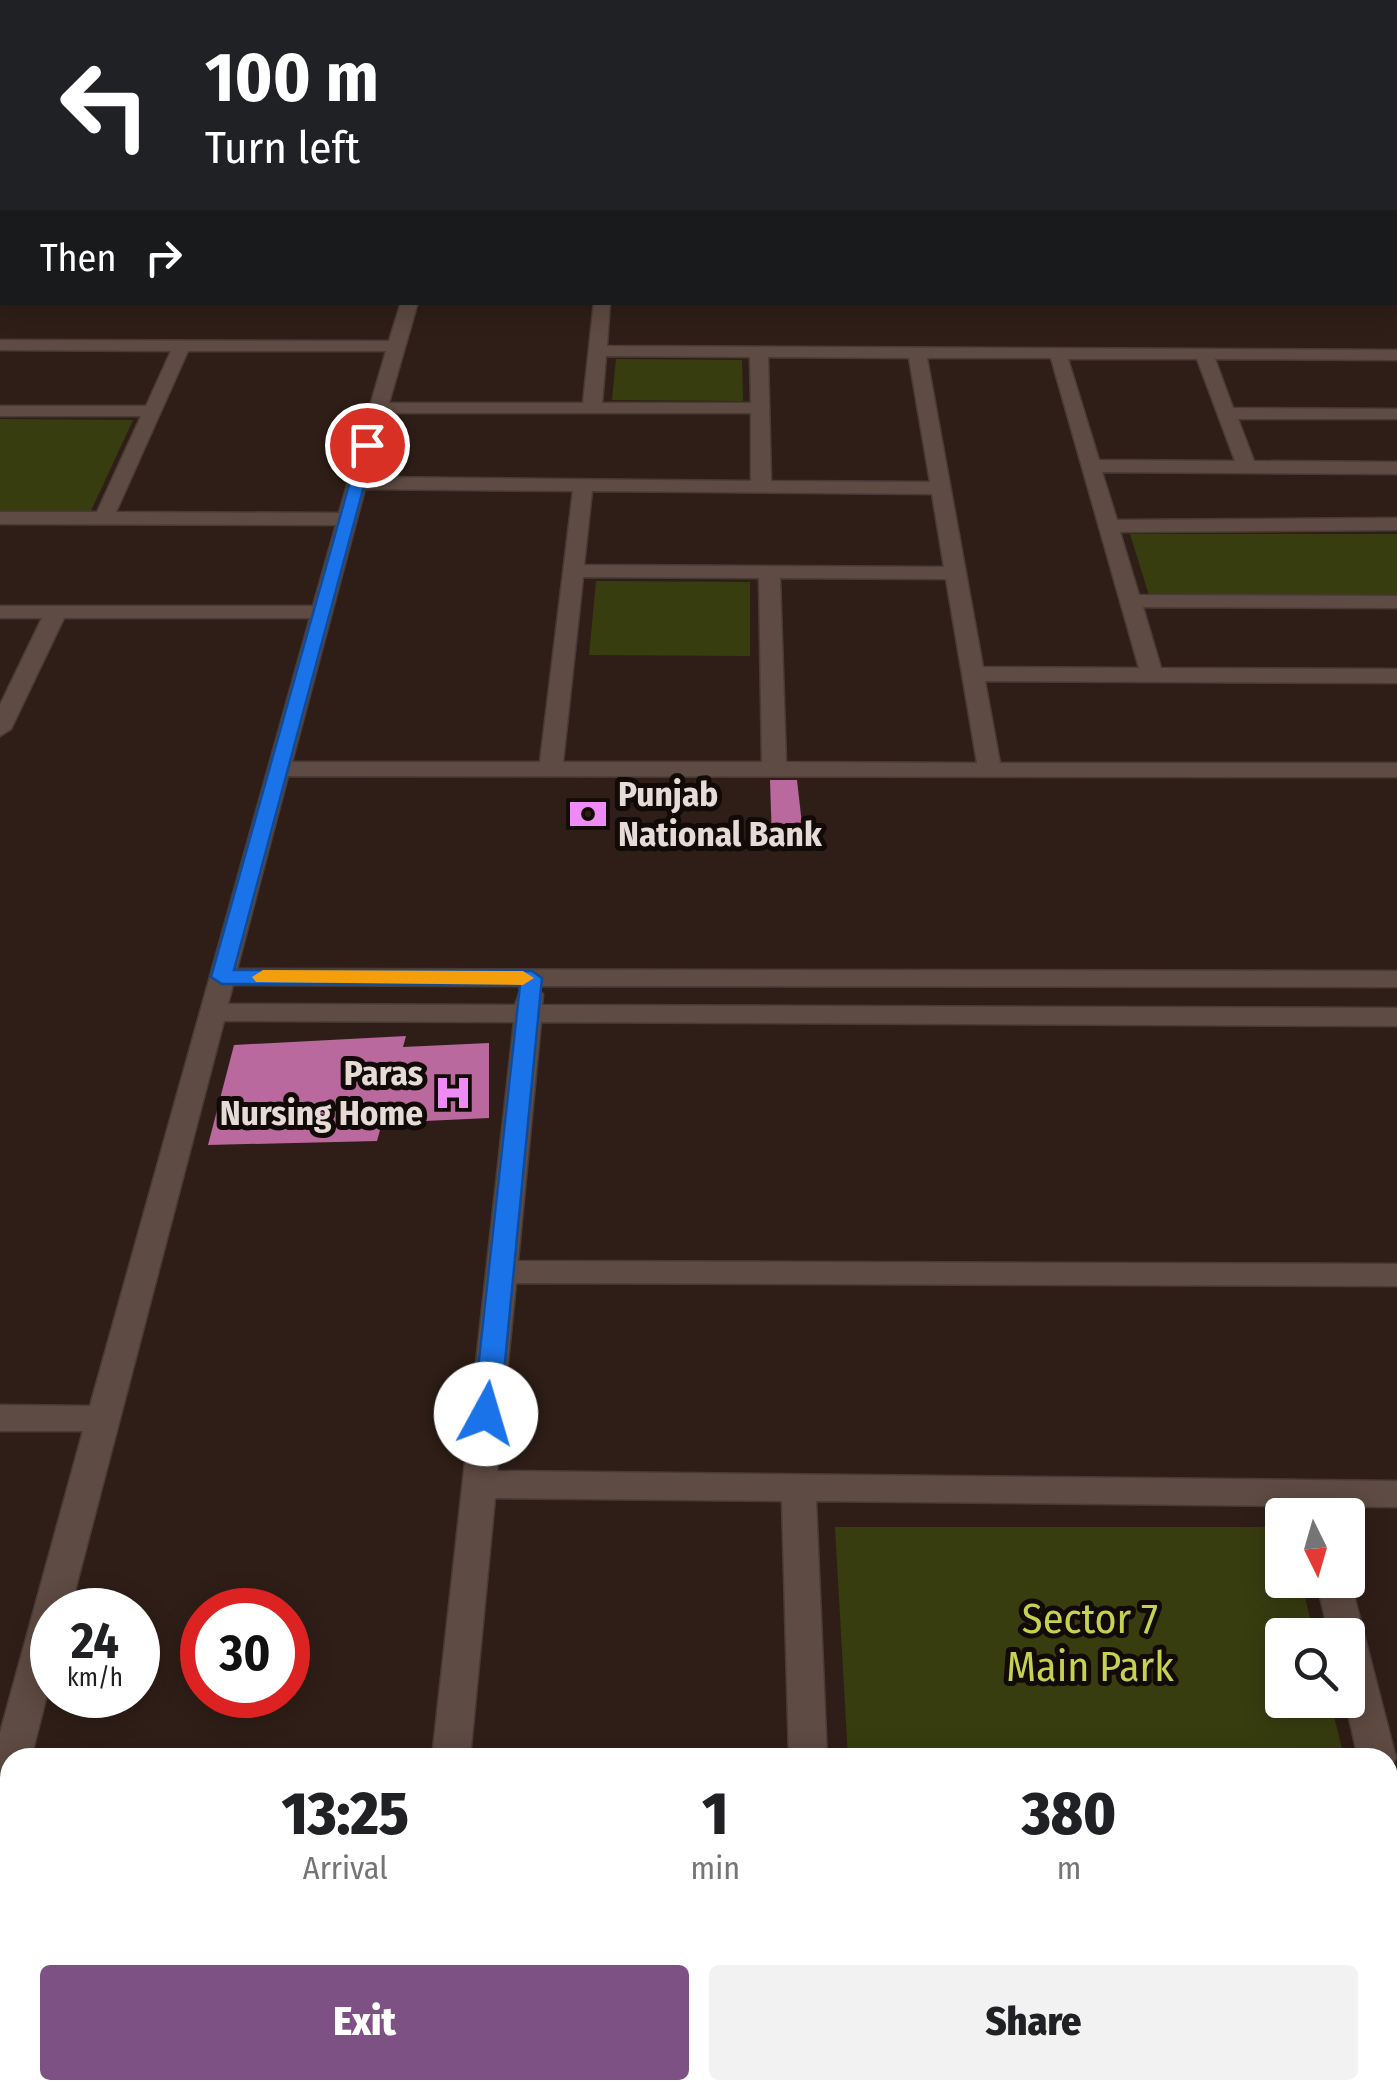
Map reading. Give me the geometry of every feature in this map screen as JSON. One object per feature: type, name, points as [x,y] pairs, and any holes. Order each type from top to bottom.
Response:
[{"type":"street","points":[[11,1738],[102,1420],[324,612],[346,519],[409,305]]},
{"type":"street","points":[[592,408],[602,305]]},
{"type":"street","points":[[0,345],[396,346]]},
{"type":"street","points":[[104,518],[182,345]]},
{"type":"street","points":[[597,351],[1397,355]]},
{"type":"street","points":[[759,352],[761,486]]},
{"type":"street","points":[[917,353],[990,770]]},
{"type":"street","points":[[1058,353],[1152,675]]},
{"type":"street","points":[[1204,354],[1247,467]]},
{"type":"street","points":[[378,408],[759,408]]},
{"type":"street","points":[[0,411],[152,412]]},
{"type":"street","points":[[1227,413],[1397,414]]},
{"type":"street","points":[[1091,466],[1397,468]]},
{"type":"street","points":[[356,483],[940,488]]},
{"type":"street","points":[[551,769],[582,485]]},
{"type":"street","points":[[0,518],[346,519]]},
{"type":"street","points":[[1109,526],[1397,524]]},
{"type":"street","points":[[573,571],[955,573]]},
{"type":"street","points":[[769,572],[774,769]]},
{"type":"street","points":[[1130,601],[1397,602]]},
{"type":"street","points":[[0,612],[324,612]]},
{"type":"street","points":[[0,729],[56,612]]},
{"type":"street","points":[[973,674],[1397,676]]},
{"type":"street","points":[[278,769],[1397,770]]},
{"type":"street","points":[[222,977],[1397,979]]},
{"type":"street","points":[[452,1748],[532,978]]},
{"type":"street","points":[[1012,978],[1016,1016]]},
{"type":"street","points":[[212,1012],[1397,1017]]},
{"type":"street","points":[[501,1272],[1397,1275]]},
{"type":"street","points":[[0,1418],[102,1420]]},
{"type":"street","points":[[479,1484],[800,1488],[1265,1502]]},
{"type":"street","points":[[800,1488],[808,1748]]},
{"type":"street","points":[[1365,1498],[1397,1494]]},
{"type":"street","points":[[1365,1709],[1375,1748]]},
{"type":"green space","points":[[616,359],[742,360],[743,401],[612,400]]},
{"type":"green space","points":[[0,419],[133,420],[90,513],[0,512]]},
{"type":"green space","points":[[1130,534],[1397,534],[1397,595],[1149,595]]},
{"type":"green space","points":[[596,581],[750,582],[750,656],[589,655]]},
{"type":"green space","name":"Sector 7 Main Park","points":[[835,1527],[1265,1527],[1265,1598],[1305,1598],[1310,1618],[1265,1618],[1265,1718],[1334,1718],[1342,1748],[847,1748]]},
{"type":"building","points":[[770,780],[797,780],[804,842],[772,842]]},
{"type":"building","points":[[406,1036],[403,1047],[489,1043],[489,1118],[382,1123],[377,1141],[208,1145],[234,1045]]},
{"type":"slow traffic","points":[[263,977],[523,978]]},
{"type":"place","name":"Punjab National Bank","points":[[588,814]]},
{"type":"place","name":"Paras Nursing Home","points":[[453,1093]]},
{"type":"route","points":[[367,445],[222,977],[532,978],[486,1414]]}]
